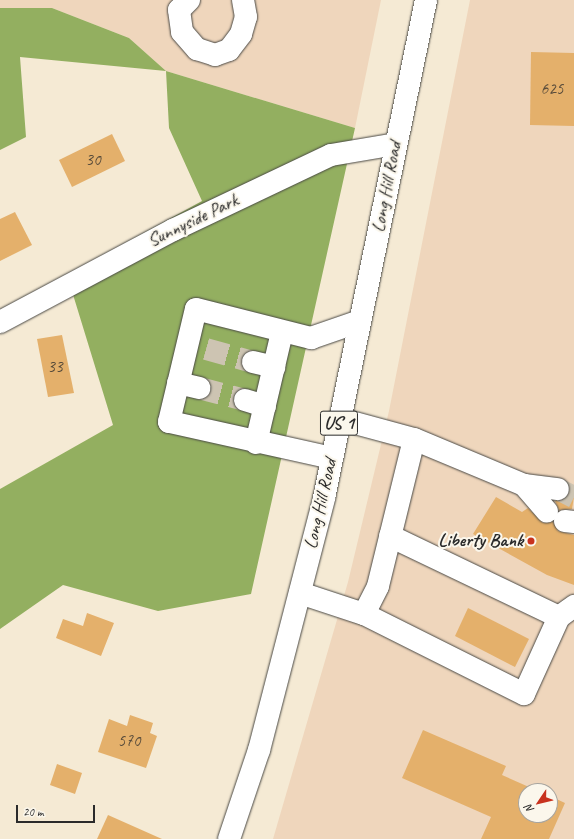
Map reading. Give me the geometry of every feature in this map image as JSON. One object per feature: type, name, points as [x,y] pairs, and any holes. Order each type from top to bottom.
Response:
[{"type":"main road","points":[[183,3],[180,25],[189,41],[205,54],[215,55],[229,50],[241,34],[246,17],[243,0]]},
{"type":"main road","name":"Long Hill Road","points":[[229,839],[259,750],[300,593],[332,458],[426,0]]},
{"type":"main road","name":"Sunnyside Park","points":[[0,322],[173,230],[331,155],[396,144]]},
{"type":"main road","points":[[332,458],[256,443],[170,422],[189,386],[197,347],[196,309],[282,332],[311,338],[360,321]]},
{"type":"main road","points":[[256,443],[255,403],[264,365],[282,332]]},
{"type":"main road","points":[[340,419],[414,439],[524,485],[558,489]]},
{"type":"main road","points":[[364,614],[378,586],[414,439]]},
{"type":"main road","points":[[524,485],[562,518]]},
{"type":"main road","points":[[300,593],[364,614],[524,694],[566,612],[390,536]]},
{"type":"shaded area","points":[[0,0],[381,0],[355,128],[166,71],[129,38],[52,8],[0,8]]},
{"type":"shaded area","points":[[470,0],[574,0],[574,839],[273,839],[348,582],[389,411]]},
{"type":"green space","points":[[0,8],[52,8],[129,38],[166,71],[20,57],[26,137],[0,150]]},
{"type":"green space","points":[[166,71],[355,128],[251,594],[158,611],[63,585],[0,629],[0,489],[113,425],[67,275],[202,201],[169,128]]},
{"type":"building","points":[[531,52],[574,53],[574,126],[530,125]]},
{"type":"building","points":[[112,134],[125,161],[72,187],[59,160]]},
{"type":"building","points":[[15,212],[32,245],[0,261],[0,219]]},
{"type":"building","points":[[62,335],[74,393],[48,397],[37,339]]},
{"type":"building","points":[[569,495],[574,497],[572,509],[559,510],[555,501]]},
{"type":"building","name":"Liberty Bank","points":[[496,497],[522,512],[528,508],[543,523],[553,522],[558,531],[574,535],[574,585],[547,575],[473,534]]},
{"type":"building","points":[[468,608],[529,639],[515,667],[455,636]]},
{"type":"building","points":[[87,613],[114,623],[101,656],[56,638],[63,619],[83,626]]},
{"type":"building","points":[[130,715],[153,723],[150,733],[157,736],[146,768],[98,752],[109,719],[127,726]]},
{"type":"building","points":[[423,730],[506,766],[502,775],[520,783],[518,783],[518,823],[556,823],[549,839],[481,839],[491,817],[402,778]]},
{"type":"building","points":[[57,764],[82,773],[75,794],[50,785]]},
{"type":"building","points":[[558,800],[565,803],[558,819]]},
{"type":"building","points":[[108,815],[162,839],[97,839]]},
{"type":"tunnel","points":[[206,349],[253,362]]},
{"type":"tunnel","points":[[199,388],[245,400]]},
{"type":"tunnel","points":[[558,489],[574,497]]},
{"type":"place","name":"Liberty Bank","points":[[531,541]]}]
